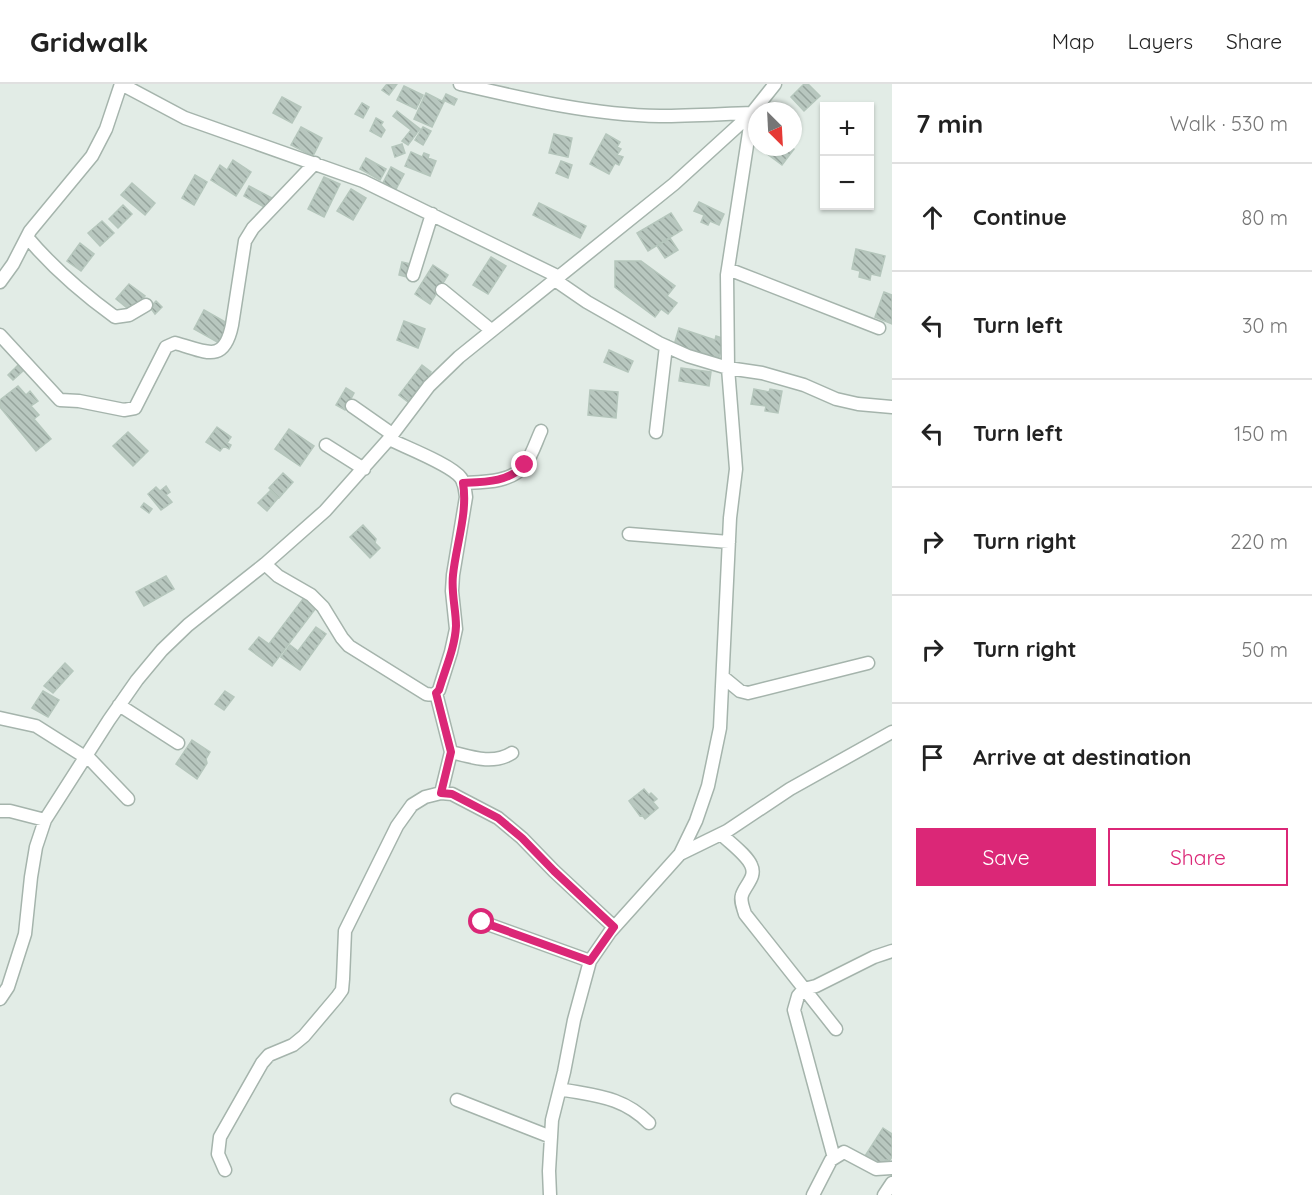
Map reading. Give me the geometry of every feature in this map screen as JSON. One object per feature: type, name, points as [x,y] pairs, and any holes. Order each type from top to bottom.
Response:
[{"type":"street","points":[[0,282],[13,264],[27,237],[92,156],[106,129],[121,84],[185,118],[363,181],[432,214],[557,279],[587,302],[688,356],[728,368],[762,373],[804,385],[837,399],[858,404],[892,407]]},
{"type":"street","points":[[460,84],[516,97],[586,109],[658,116],[748,113]]},
{"type":"street","points":[[761,102],[775,84]]},
{"type":"street","points":[[0,999],[8,987],[25,934],[30,877],[36,847],[45,820],[119,705],[162,650],[188,625],[265,564],[325,511],[364,469],[429,386],[491,330],[674,184],[748,117]]},
{"type":"street","points":[[550,1195],[552,1120],[574,1020],[590,961],[614,927],[680,854],[696,821],[708,786],[720,728],[729,542],[736,469],[728,368],[728,269],[748,139]]},
{"type":"street","points":[[0,334],[60,400],[124,410],[135,408],[166,347],[170,344],[176,343],[214,352],[223,349],[230,336],[245,241],[253,228],[315,163]]},
{"type":"street","points":[[413,275],[432,214]]},
{"type":"street","points":[[27,237],[49,263],[78,290],[115,317],[129,315],[146,305]]},
{"type":"street","points":[[728,269],[879,328]]},
{"type":"street","points":[[442,290],[491,330]]},
{"type":"street","points":[[656,432],[666,346]]},
{"type":"street","points":[[265,564],[278,576],[311,595],[349,646],[426,694],[432,695],[439,690],[456,629],[452,591],[466,497],[463,483],[460,476],[391,436],[352,406]]},
{"type":"street","points":[[463,483],[503,479],[514,474],[525,465],[541,431]]},
{"type":"street","points":[[326,446],[364,469]]},
{"type":"street","points":[[629,534],[729,542]]},
{"type":"street","points":[[723,677],[740,691],[748,693],[868,663]]},
{"type":"street","points":[[436,693],[451,752],[441,793]]},
{"type":"street","points":[[119,705],[178,743]]},
{"type":"street","points":[[0,718],[36,726],[85,756],[128,799]]},
{"type":"street","points":[[680,854],[721,834],[790,789],[892,732]]},
{"type":"street","points":[[451,752],[495,760],[512,753]]},
{"type":"street","points":[[225,1170],[218,1154],[220,1137],[262,1063],[269,1055],[293,1045],[304,1036],[342,990],[345,932],[398,826],[412,805],[425,797],[441,793],[452,794],[498,818],[522,838],[614,927]]},
{"type":"street","points":[[0,811],[45,820]]},
{"type":"street","points":[[721,834],[750,862],[753,871],[750,882],[742,894],[741,902],[745,914],[836,1029]]},
{"type":"street","points":[[482,922],[590,961]]},
{"type":"street","points":[[834,1158],[794,1010],[798,996],[804,989],[816,986],[874,957],[892,951]]},
{"type":"street","points":[[560,1089],[619,1101],[641,1114],[649,1123]]},
{"type":"street","points":[[457,1100],[551,1137]]},
{"type":"street","points":[[813,1195],[825,1170],[834,1158],[844,1152],[876,1169],[892,1168],[892,1173]]},
{"type":"street","points":[[884,1195],[892,1183]]},
{"type":"building","points":[[387,84],[397,84],[389,95],[382,90]]},
{"type":"building","points":[[804,84],[808,84],[820,96],[804,111],[802,102],[796,102],[791,97]]},
{"type":"building","points":[[404,86],[423,95],[416,109],[397,100]]},
{"type":"building","points":[[426,93],[444,102],[432,127],[414,119]]},
{"type":"building","points":[[446,94],[457,99],[454,105],[443,100]]},
{"type":"building","points":[[282,97],[301,107],[292,123],[273,113]]},
{"type":"building","points":[[362,103],[369,107],[363,118],[355,114]]},
{"type":"building","points":[[397,111],[420,129],[408,145],[402,141],[411,130],[393,116]]},
{"type":"building","points":[[376,118],[383,122],[381,125],[385,130],[381,137],[370,131]]},
{"type":"building","points":[[301,127],[322,138],[313,156],[291,145]]},
{"type":"building","points":[[423,127],[431,131],[423,145],[415,140]]},
{"type":"building","points":[[554,134],[572,138],[568,157],[549,153]]},
{"type":"building","points":[[606,134],[620,142],[617,147],[621,149],[617,155],[623,157],[619,165],[615,163],[609,174],[590,164]]},
{"type":"building","points":[[402,144],[405,153],[395,157],[392,147]]},
{"type":"building","points":[[411,152],[422,157],[424,153],[429,155],[428,158],[436,161],[430,176],[405,166]]},
{"type":"building","points":[[770,156],[789,156],[782,165]]},
{"type":"building","points":[[366,158],[386,169],[380,180],[360,169]]},
{"type":"building","points":[[233,160],[251,172],[236,196],[211,180],[220,165],[227,170]]},
{"type":"building","points":[[561,161],[572,165],[568,178],[556,173]]},
{"type":"building","points":[[391,167],[404,174],[395,191],[382,185]]},
{"type":"building","points":[[195,175],[207,182],[194,205],[182,198]]},
{"type":"building","points":[[324,177],[340,184],[324,217],[308,209]]},
{"type":"building","points":[[132,183],[155,203],[145,215],[121,195]]},
{"type":"building","points":[[249,186],[272,198],[266,208],[244,196]]},
{"type":"building","points":[[351,189],[366,198],[353,220],[337,211]]},
{"type":"building","points":[[699,202],[724,214],[719,225],[710,221],[708,225],[701,222],[704,215],[694,211]]},
{"type":"building","points":[[539,203],[586,226],[580,238],[533,215]]},
{"type":"building","points":[[123,205],[132,214],[118,228],[109,219]]},
{"type":"building","points":[[671,213],[682,230],[648,251],[637,233]]},
{"type":"building","points":[[102,221],[114,233],[100,246],[88,233]]},
{"type":"building","points":[[670,238],[678,250],[665,258],[657,246]]},
{"type":"building","points":[[80,243],[94,254],[81,271],[67,261]]},
{"type":"building","points":[[856,249],[885,256],[880,276],[871,274],[870,280],[859,277],[860,271],[852,269]]},
{"type":"building","points":[[491,257],[506,266],[488,294],[473,285]]},
{"type":"building","points":[[615,261],[641,261],[675,286],[667,296],[677,303],[668,314],[661,309],[655,317],[615,287]]},
{"type":"building","points":[[402,262],[411,264],[407,277],[399,275]]},
{"type":"building","points":[[433,265],[448,275],[430,304],[415,294]]},
{"type":"building","points":[[129,284],[145,296],[132,312],[116,299]]},
{"type":"building","points":[[884,292],[892,295],[892,324],[875,317]]},
{"type":"building","points":[[156,301],[162,307],[155,314],[150,307]]},
{"type":"building","points":[[204,310],[229,324],[219,343],[194,329]]},
{"type":"building","points":[[404,321],[425,329],[418,348],[397,340]]},
{"type":"building","points":[[679,328],[715,340],[716,336],[725,339],[718,360],[674,345]]},
{"type":"building","points":[[609,350],[633,361],[628,372],[604,362]]},
{"type":"building","points":[[18,365],[23,371],[13,380],[8,375]]},
{"type":"building","points":[[422,365],[431,372],[429,375],[434,379],[412,405],[399,395]]},
{"type":"building","points":[[681,368],[711,372],[709,386],[679,381]]},
{"type":"building","points":[[18,386],[26,395],[30,391],[38,401],[31,406],[39,415],[34,419],[51,439],[36,451],[0,407],[0,400]]},
{"type":"building","points":[[346,388],[354,393],[345,410],[336,405]]},
{"type":"building","points":[[754,389],[769,392],[770,389],[782,391],[778,413],[765,411],[766,406],[751,404]]},
{"type":"building","points":[[590,390],[618,392],[616,418],[588,415]]},
{"type":"building","points":[[217,427],[231,437],[227,443],[231,445],[229,449],[224,446],[220,451],[206,442]]},
{"type":"building","points":[[289,429],[314,446],[300,466],[275,449]]},
{"type":"building","points":[[128,432],[148,451],[133,466],[113,446]]},
{"type":"building","points":[[283,473],[293,482],[279,498],[269,488]]},
{"type":"building","points":[[166,486],[170,492],[166,495],[172,502],[161,510],[148,494],[156,487],[160,491]]},
{"type":"building","points":[[270,491],[278,498],[267,511],[258,503]]},
{"type":"building","points":[[144,503],[152,509],[149,513],[141,507]]},
{"type":"building","points":[[363,525],[376,539],[375,543],[380,548],[370,558],[350,537]]},
{"type":"building","points":[[166,576],[174,589],[144,606],[136,592]]},
{"type":"building","points":[[303,599],[316,608],[272,666],[249,649],[259,637],[269,644]]},
{"type":"building","points":[[316,627],[326,634],[300,670],[281,657],[290,645],[298,651]]},
{"type":"building","points":[[65,663],[73,671],[53,693],[44,686]]},
{"type":"building","points":[[43,691],[59,700],[48,717],[32,708]]},
{"type":"building","points":[[225,691],[234,697],[224,710],[215,704]]},
{"type":"building","points":[[192,740],[210,752],[206,759],[207,763],[197,779],[176,764]]},
{"type":"building","points":[[644,789],[657,799],[653,802],[658,808],[645,819],[629,801]]},
{"type":"building","points":[[883,1128],[892,1134],[892,1157],[889,1161],[886,1160],[882,1167],[865,1156]]},
{"type":"route","points":[[482,922],[590,961],[614,927],[522,838],[498,818],[452,794],[441,793],[451,752],[436,693],[451,652],[456,629],[452,591],[466,497],[463,483],[503,479],[525,465]]}]
